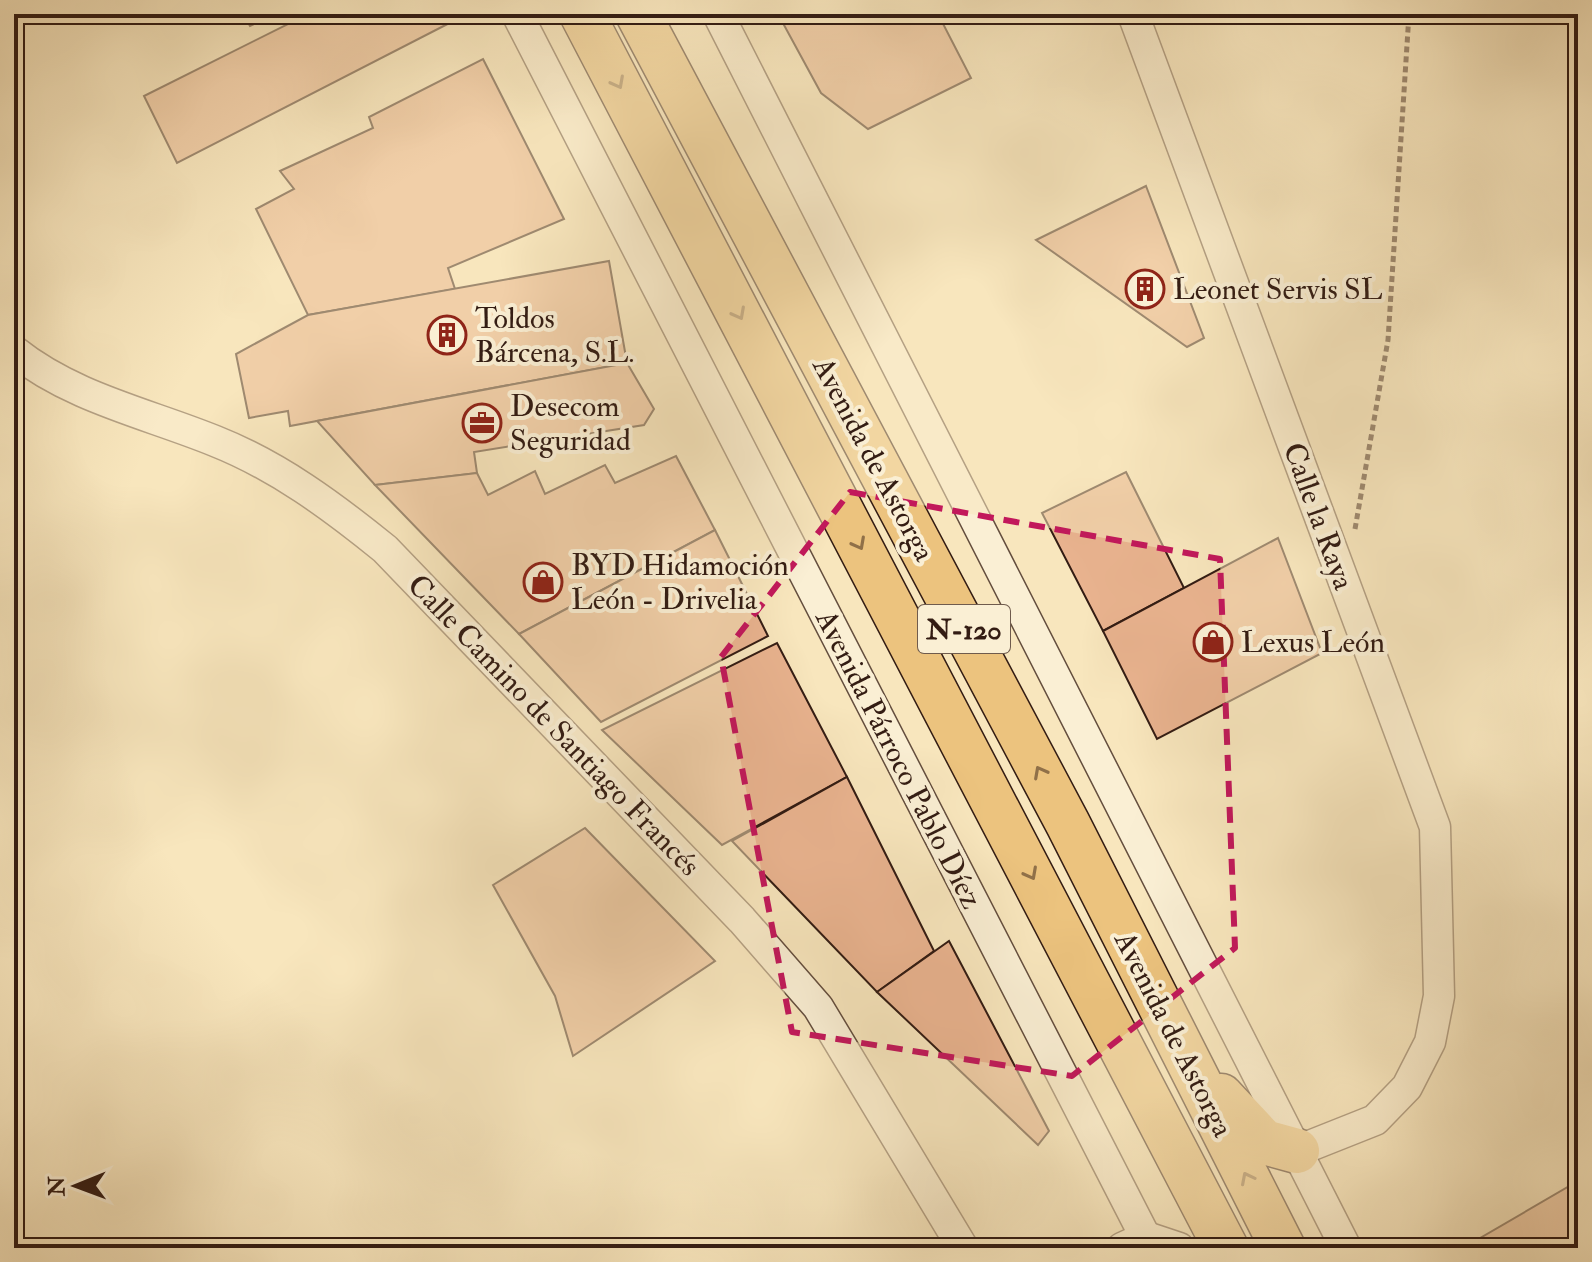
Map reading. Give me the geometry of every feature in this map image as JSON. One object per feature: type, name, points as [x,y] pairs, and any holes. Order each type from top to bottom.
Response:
[{"type":"highway","name":"N-120","points":[[582,14],[1226,1248]]},
{"type":"highway","name":"Avenida de Astorga","points":[[638,14],[1068,824],[1283,1248]]},
{"type":"highway","points":[[666,14],[801,320]]},
{"type":"highway","points":[[1068,824],[1221,1097],[1264,1142],[1297,1151]]},
{"type":"street","name":"Avenida Párroco Pablo Díez","points":[[517,14],[1140,1244]]},
{"type":"street","points":[[718,14],[1346,1248]]},
{"type":"street","name":"Calle la Raya","points":[[1133,14],[1435,827],[1439,996],[1430,1042],[1407,1087],[1375,1120],[1297,1151]]},
{"type":"street","name":"Calle Camino de Santiago Francés","points":[[14,351],[29,363],[98,399],[215,441],[286,475],[332,506],[385,549],[742,920],[818,1007],[849,1053],[963,1248]]},
{"type":"street","points":[[1140,1244],[1179,1248]]},
{"type":"path","points":[[1345,587],[1388,340],[1409,14]]},
{"type":"highlighted area","points":[[850,492],[1220,559],[1235,948],[1072,1076],[792,1032],[721,657]]},
{"type":"building","points":[[243,14],[276,14],[250,26]]},
{"type":"building","points":[[308,14],[467,14],[177,163],[144,96]]},
{"type":"building","points":[[778,14],[938,14],[971,78],[868,129],[821,93]]},
{"type":"building","points":[[483,59],[564,219],[448,268],[455,289],[308,315],[256,209],[294,189],[280,171],[373,128],[369,117]]},
{"type":"building","name":"Leonet Servis SL","points":[[1146,186],[1204,338],[1187,347],[1036,240]]},
{"type":"building","name":"Toldos Bárcena, S.L.","points":[[609,261],[627,363],[290,426],[288,411],[249,418],[236,354],[308,315]]},
{"type":"building","name":"Desecom Seguridad","points":[[627,363],[654,409],[644,425],[474,452],[477,473],[375,485],[317,421]]},
{"type":"building","name":"BYD Hidamoción León - Drivelia","points":[[676,456],[715,530],[519,634],[375,485],[477,473],[488,495],[535,471],[545,494],[605,465],[615,483]]},
{"type":"building","points":[[1126,472],[1184,588],[1103,631],[1042,513]]},
{"type":"building","points":[[715,530],[768,636],[601,722],[519,634]]},
{"type":"building","name":"Lexus León","points":[[1278,538],[1322,653],[1157,739],[1103,631]]},
{"type":"building","points":[[777,643],[847,777],[722,845],[602,730]]},
{"type":"building","points":[[847,777],[934,951],[877,992],[732,841]]},
{"type":"building","points":[[585,828],[715,961],[573,1056],[555,996],[493,885]]},
{"type":"building","points":[[949,941],[1049,1131],[1038,1145],[877,992]]},
{"type":"building","points":[[1578,1181],[1578,1248],[1463,1248]]},
{"type":"place","name":"Leonet Servis SL","points":[[1145,289]]},
{"type":"place","name":"Toldos Bárcena, S.L.","points":[[447,335]]},
{"type":"place","name":"Desecom Seguridad","points":[[482,423]]},
{"type":"place","name":"BYD Hidamoción León - Drivelia","points":[[543,582]]},
{"type":"place","name":"Lexus León","points":[[1213,642]]}]
